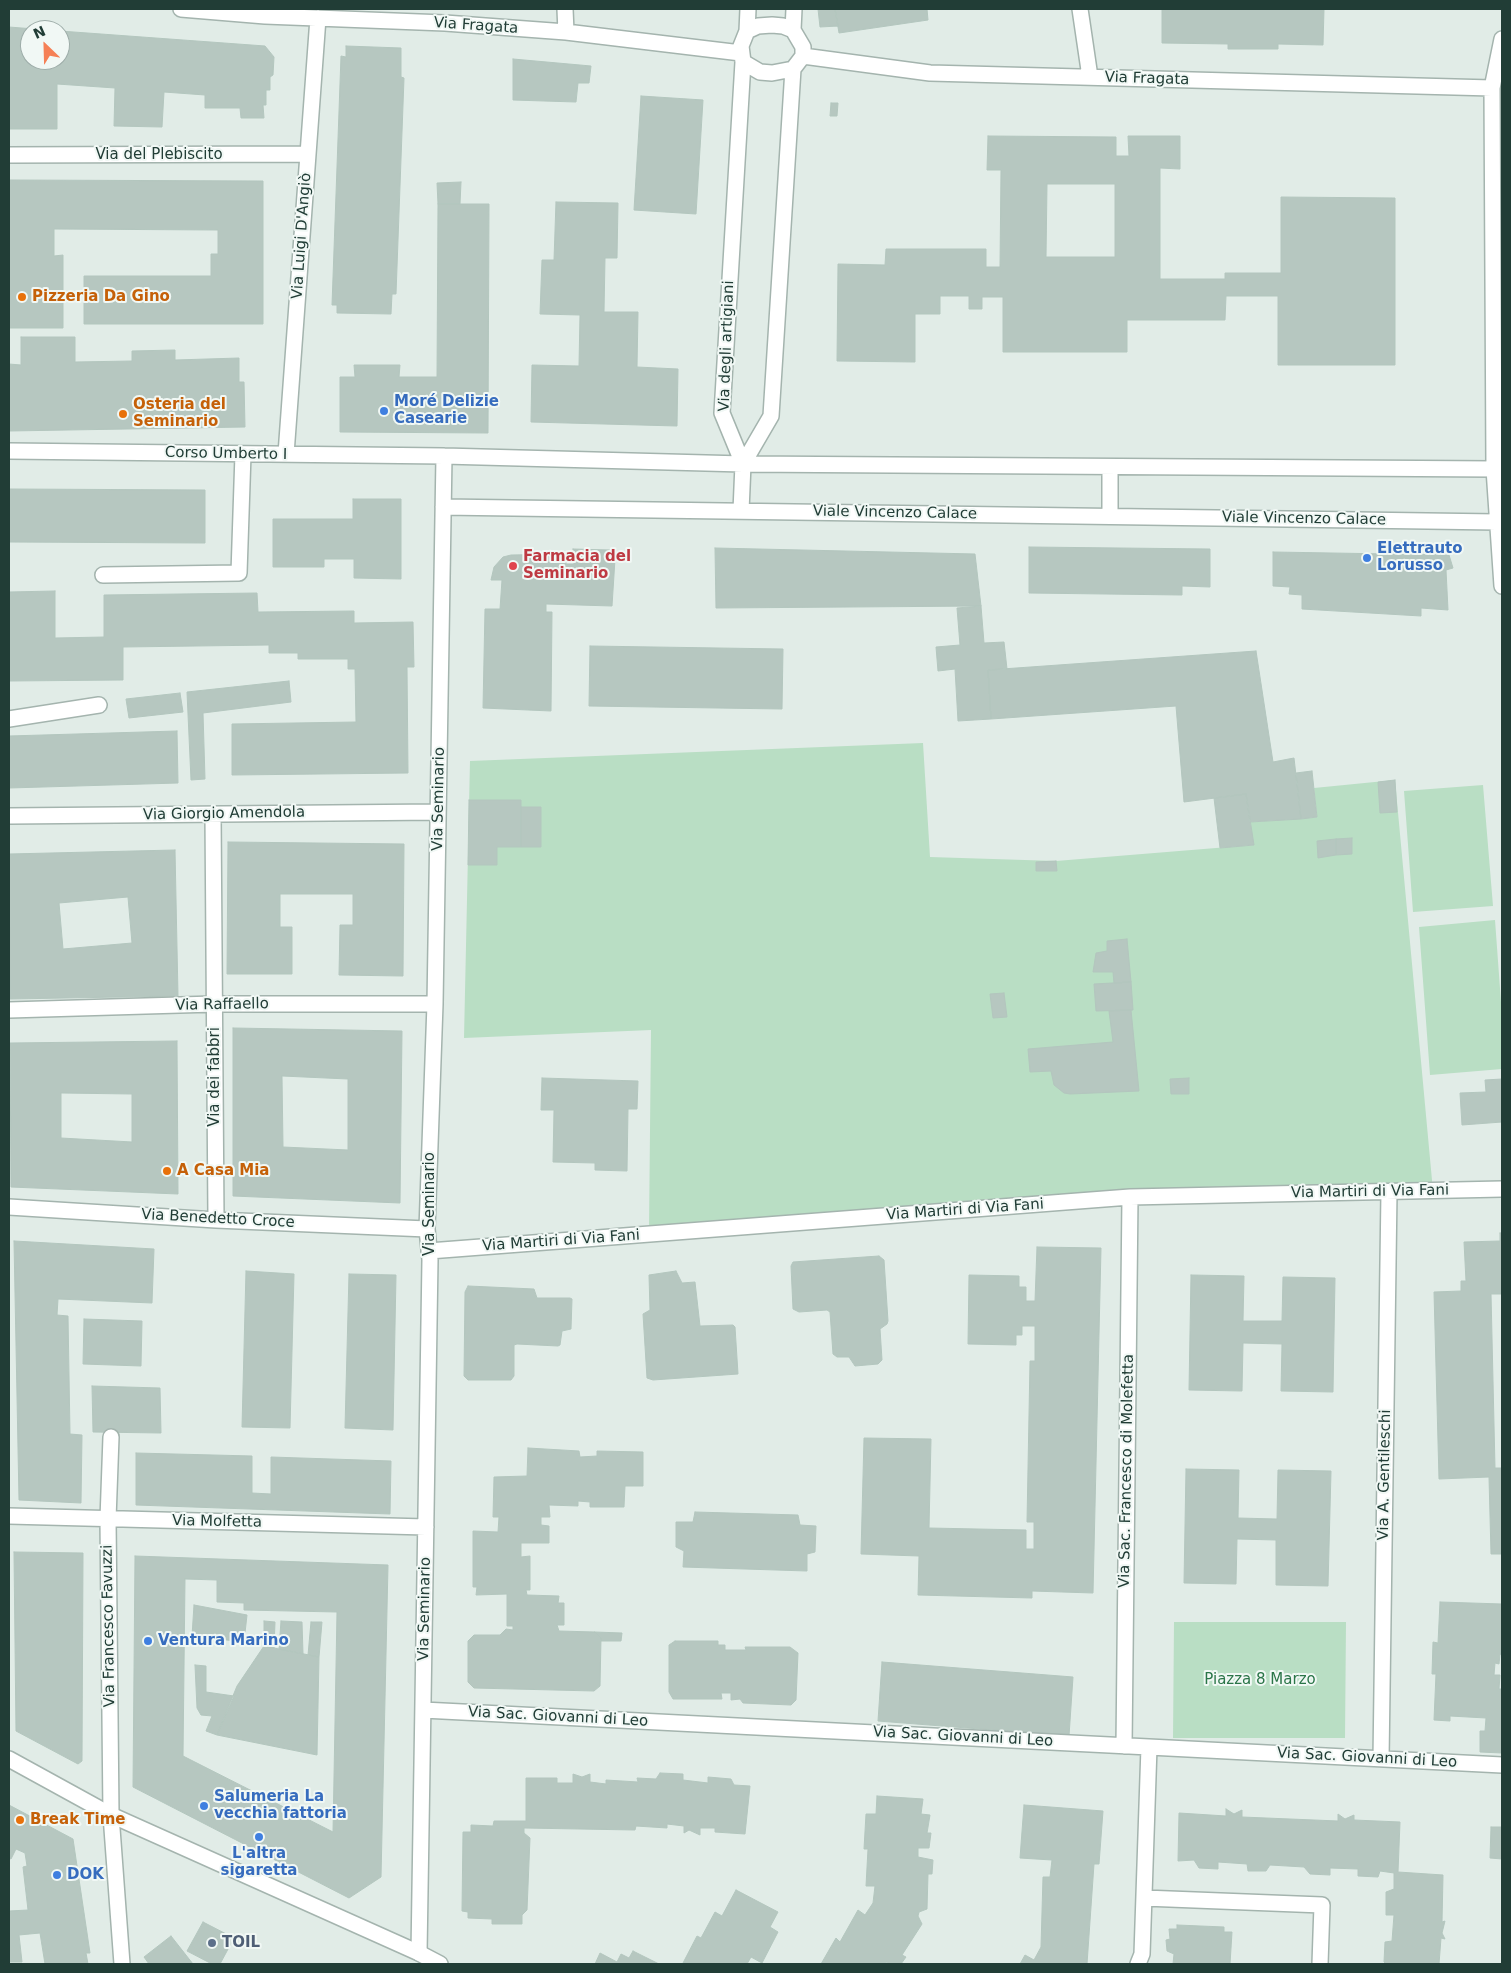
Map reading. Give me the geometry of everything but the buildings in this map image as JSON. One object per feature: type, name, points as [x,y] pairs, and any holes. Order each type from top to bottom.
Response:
[{"type":"street","name":"Via Fragata","points":[[181,9],[265,12],[318,18],[444,16],[742,57]]},
{"type":"street","points":[[565,9],[566,32]]},
{"type":"street","points":[[748,9],[747,31],[743,38],[742,57],[760,72],[772,73],[793,69]]},
{"type":"street","points":[[741,511],[743,464],[771,416],[793,69],[803,56],[803,47],[793,30],[794,9]]},
{"type":"street","points":[[1080,9],[1090,77]]},
{"type":"street","name":"Via Luigi D'Angiò","points":[[286,454],[318,18]]},
{"type":"street","points":[[747,31],[758,26],[772,25],[783,26],[793,30]]},
{"type":"street","points":[[1502,39],[1492,88],[1498,374],[1494,469],[1502,586]]},
{"type":"street","name":"Via Fragata","points":[[803,56],[930,73],[1492,88]]},
{"type":"street","name":"Via degli artigiani","points":[[742,57],[722,413],[743,464]]},
{"type":"street","name":"Via del Plebiscito","points":[[9,155],[308,154]]},
{"type":"street","name":"Corso Umberto I","points":[[9,452],[444,456]]},
{"type":"street","points":[[103,575],[239,573],[242,454]]},
{"type":"street","points":[[444,456],[743,464],[1494,469]]},
{"type":"street","name":"Via Seminario","points":[[419,1953],[426,1527],[429,1251],[427,1229],[435,1004],[444,456]]},
{"type":"street","points":[[1110,467],[1110,516]]},
{"type":"street","name":"Viale Vincenzo Calace","points":[[443,507],[1498,522]]},
{"type":"street","points":[[9,719],[99,706]]},
{"type":"street","name":"Via Giorgio Amendola","points":[[9,816],[438,812]]},
{"type":"street","name":"Via dei fabbri","points":[[214,814],[216,1220]]},
{"type":"street","name":"Via Raffaello","points":[[9,1010],[214,1004],[435,1004]]},
{"type":"street","name":"Via Martiri di Via Fani","points":[[429,1251],[1130,1197],[1502,1189]]},
{"type":"street","name":"Via A. Gentileschi","points":[[1381,1759],[1389,1192]]},
{"type":"street","name":"Via Sac. Francesco di Molefetta","points":[[1124,1746],[1130,1197]]},
{"type":"street","name":"Via Benedetto Croce","points":[[9,1207],[216,1220],[427,1229]]},
{"type":"street","name":"Via Francesco Favuzzi","points":[[110,1437],[108,1520],[111,1815],[122,1964]]},
{"type":"street","name":"Via Molfetta","points":[[9,1516],[426,1527]]},
{"type":"street","name":"Via Sac. Giovanni di Leo","points":[[423,1710],[1502,1765]]},
{"type":"street","points":[[1138,1964],[1142,1954],[1149,1747]]},
{"type":"street","points":[[9,1759],[111,1815],[440,1964]]},
{"type":"street","points":[[1144,1898],[1322,1905],[1320,1964]]},
{"type":"green space","points":[[923,743],[930,857],[1056,861],[1253,845],[1250,822],[1317,817],[1314,788],[1395,780],[1433,1191],[1130,1197],[649,1231],[651,1030],[464,1038],[470,761]]},
{"type":"green space","points":[[1483,785],[1493,906],[1413,912],[1404,791]]},
{"type":"green space","points":[[1495,920],[1502,1016],[1502,1069],[1430,1075],[1419,927]]},
{"type":"green space","name":"Piazza 8 Marzo","points":[[1174,1622],[1346,1622],[1345,1738],[1173,1738]]},
{"type":"place","name":"Pizzeria Da Gino","points":[[22,297]]},
{"type":"place","name":"Moré Delizie Casearie","points":[[384,411]]},
{"type":"place","name":"Osteria del Seminario","points":[[123,414]]},
{"type":"place","name":"Elettrauto Lorusso","points":[[1367,558]]},
{"type":"place","name":"Farmacia del Seminario","points":[[513,566]]},
{"type":"place","name":"A Casa Mia","points":[[167,1171]]},
{"type":"place","name":"Ventura Marino","points":[[148,1641]]},
{"type":"place","name":"Salumeria La vecchia fattoria","points":[[204,1806]]},
{"type":"place","name":"Break Time","points":[[20,1820]]},
{"type":"place","name":"L'altra sigaretta","points":[[259,1837]]},
{"type":"place","name":"DOK","points":[[57,1875]]},
{"type":"place","name":"TOIL","points":[[212,1943]]}]
